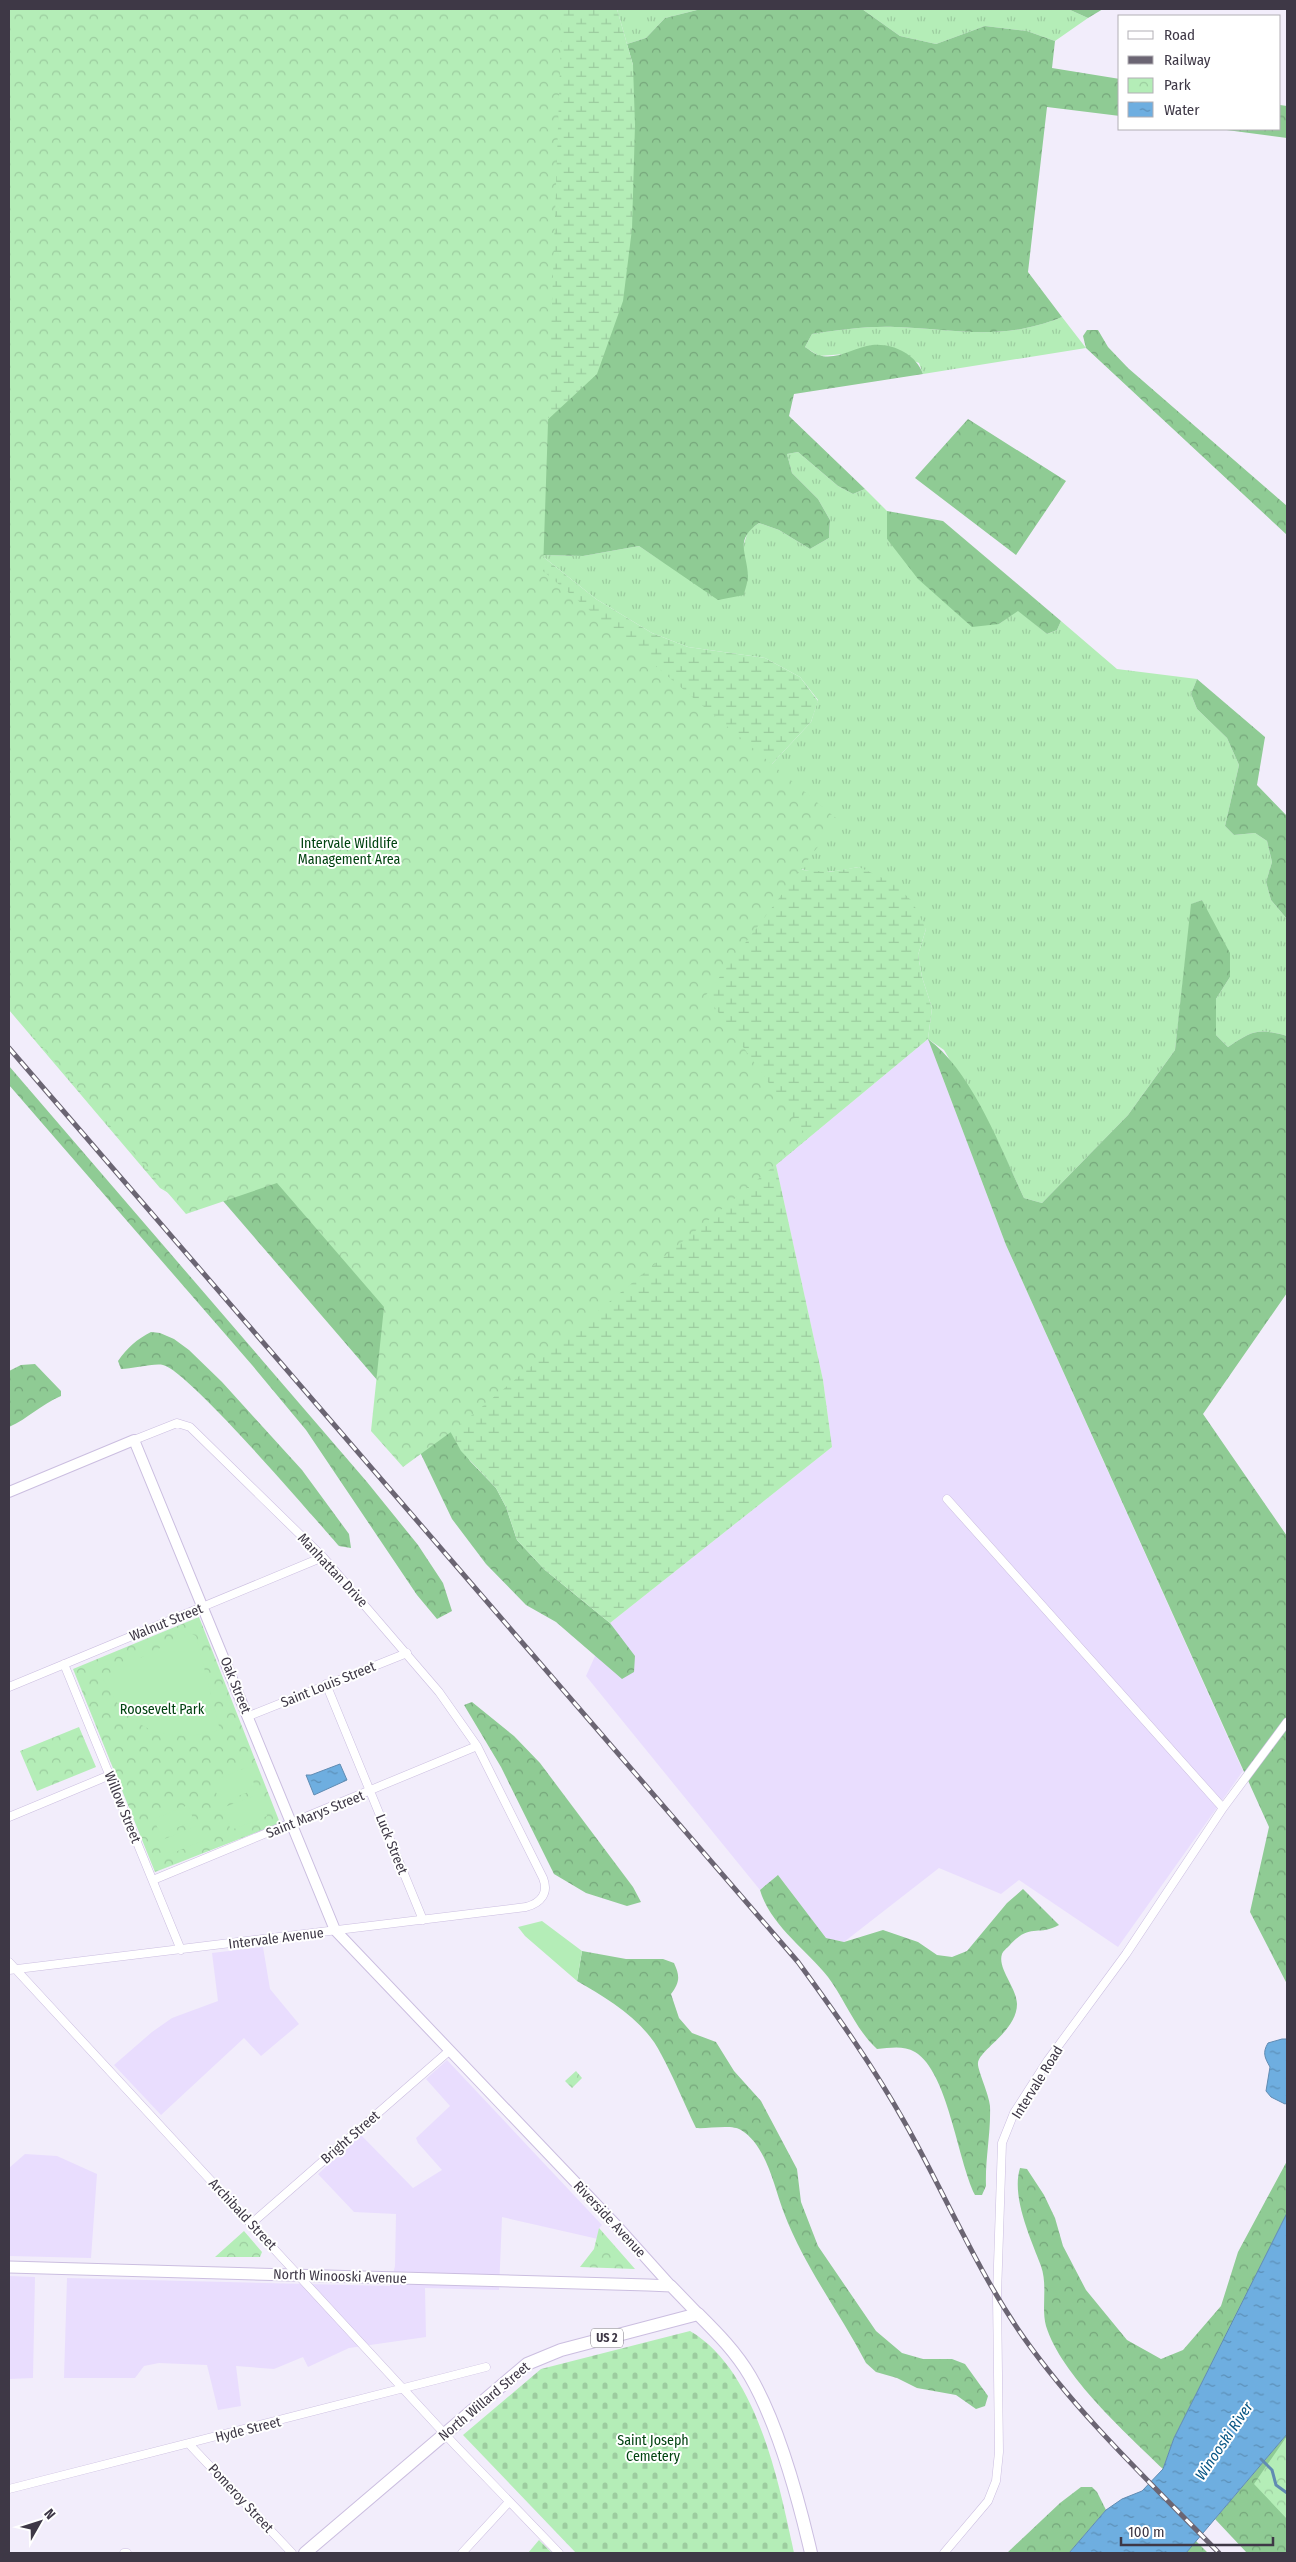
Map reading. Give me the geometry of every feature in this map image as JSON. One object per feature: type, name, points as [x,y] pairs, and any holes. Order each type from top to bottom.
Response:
[{"type":"main road","name":"North Winooski Avenue","points":[[9,2267],[671,2286]]},
{"type":"main road","name":"Riverside Avenue","points":[[671,2286],[730,2348],[757,2389],[786,2466],[811,2553]]},
{"type":"main road","name":"North Willard Street","points":[[305,2553],[518,2370],[536,2359],[561,2350],[698,2314]]},
{"type":"street","name":"Manhattan Drive","points":[[9,1492],[178,1423],[190,1427],[323,1557],[407,1653],[450,1706],[477,1746],[543,1878],[545,1887],[541,1900]]},
{"type":"street","name":"Oak Street","points":[[134,1440],[335,1930]]},
{"type":"street","points":[[947,1499],[1224,1808]]},
{"type":"street","name":"Walnut Street","points":[[9,1686],[323,1557]]},
{"type":"street","name":"Saint Louis Street","points":[[248,1716],[407,1653]]},
{"type":"street","name":"Willow Street","points":[[64,1664],[181,1950]]},
{"type":"street","name":"Luck Street","points":[[326,1684],[423,1920]]},
{"type":"street","name":"Intervale Road","points":[[944,2553],[988,2502],[998,2472],[997,2294],[1002,2143],[1014,2113],[1033,2083],[1126,1954],[1224,1808],[1287,1722]]},
{"type":"street","name":"Saint Marys Street","points":[[153,1880],[477,1746]]},
{"type":"street","points":[[9,1817],[110,1775]]},
{"type":"street","name":"Intervale Avenue","points":[[12,1969],[526,1907],[541,1900]]},
{"type":"street","name":"Riverside Avenue","points":[[335,1930],[618,2227],[671,2286]]},
{"type":"street","name":"Archibald Street","points":[[9,1962],[12,1969],[252,2223],[445,2434],[559,2553]]},
{"type":"street","name":"Bright Street","points":[[252,2223],[449,2051]]},
{"type":"street","name":"Hyde Street","points":[[9,2489],[486,2367]]},
{"type":"street","name":"Pomeroy Street","points":[[189,2444],[292,2553]]},
{"type":"street","points":[[462,2553],[509,2502]]},
{"type":"shaded area","points":[[928,1039],[1006,1245],[1243,1771],[1118,1947],[1019,1880],[1001,1894],[939,1868],[844,1942],[826,1938],[778,1875],[760,1890],[586,1676],[610,1623],[832,1447],[823,1380],[776,1165]]},
{"type":"shaded area","points":[[263,1947],[270,1989],[299,2024],[261,2056],[244,2038],[161,2115],[114,2065],[152,2032],[172,2018],[218,2001],[212,1953]]},
{"type":"shaded area","points":[[447,2060],[602,2225],[599,2228],[598,2239],[502,2217],[499,2290],[425,2288],[426,2337],[349,2348],[308,2367],[303,2357],[274,2369],[236,2366],[241,2406],[218,2410],[207,2365],[159,2363],[144,2366],[135,2378],[64,2378],[67,2278],[390,2286],[395,2266],[396,2214],[354,2212],[318,2174],[361,2135],[413,2188],[442,2170],[418,2143],[416,2138],[450,2106],[426,2079]]},
{"type":"shaded area","points":[[25,2154],[57,2156],[97,2174],[91,2258],[9,2256],[9,2168]]},
{"type":"shaded area","points":[[9,2276],[35,2277],[33,2378],[9,2379]]},
{"type":"green space","name":"Intervale Wildlife Management Area","points":[[9,9],[617,9],[633,65],[635,125],[632,229],[623,301],[597,374],[543,424],[541,555],[596,599],[652,633],[688,647],[765,658],[800,677],[818,701],[811,722],[757,780],[782,852],[803,870],[829,872],[859,867],[893,883],[912,901],[926,929],[918,955],[922,977],[932,1008],[928,1039],[776,1165],[823,1380],[832,1447],[610,1623],[545,1570],[517,1540],[506,1507],[496,1488],[461,1451],[445,1422],[421,1340],[294,1169],[177,1198],[160,1188],[9,1010]]},
{"type":"green space","name":"Intervale Wildlife Management Area","points":[[9,9],[562,9],[543,571],[838,820],[706,995],[808,1138],[455,1429],[403,1467],[371,1431],[384,1307],[277,1183],[186,1214],[9,1008]]},
{"type":"green space","points":[[617,9],[701,9],[665,18],[646,38],[627,44]]},
{"type":"green space","points":[[701,9],[862,9],[900,36],[936,44],[985,26],[1027,31],[1055,41],[1052,68],[1118,79],[1118,116],[1047,107],[1028,272],[1062,317],[1040,325],[999,332],[885,327],[812,334],[805,347],[816,354],[832,356],[866,346],[888,346],[903,351],[915,361],[923,374],[794,394],[789,416],[865,489],[853,494],[838,486],[798,452],[787,454],[792,473],[818,499],[830,520],[829,538],[810,549],[779,530],[759,523],[751,529],[744,541],[748,581],[744,595],[718,600],[639,546],[583,556],[541,555],[543,424],[633,65],[627,44],[646,38],[665,18]]},
{"type":"green space","points":[[862,9],[1068,9],[1088,18],[1055,41],[1027,31],[985,26],[936,44],[900,36]]},
{"type":"green space","points":[[1068,9],[1103,9],[1088,18]]},
{"type":"green space","points":[[1281,105],[1287,106],[1287,138],[1227,130],[1281,130]]},
{"type":"green space","points":[[1062,317],[1086,348],[923,374],[919,363],[873,345],[845,354],[819,356],[805,347],[812,334],[843,330],[885,327],[999,332],[1040,325]]},
{"type":"green space","points":[[1087,330],[1098,330],[1108,347],[1128,368],[1287,506],[1287,535],[1086,348],[1083,336]]},
{"type":"green space","points":[[968,419],[1066,481],[1016,555],[915,478]]},
{"type":"green space","points":[[798,452],[838,486],[853,494],[865,489],[887,511],[887,539],[999,624],[1018,610],[1047,634],[1057,630],[1061,621],[1117,669],[1197,679],[1191,694],[1197,709],[1227,738],[1239,765],[1225,826],[1234,835],[1255,833],[1267,841],[1272,862],[1266,882],[1271,900],[1287,919],[1287,1036],[1262,1031],[1256,1032],[1228,1047],[1216,1035],[1216,999],[1230,977],[1202,900],[1192,904],[1175,1050],[1128,1115],[1042,1203],[1024,1198],[998,1142],[944,1050],[928,1039],[932,1008],[922,977],[918,955],[926,929],[859,867],[832,872],[805,870],[787,857],[774,832],[757,780],[811,722],[818,700],[800,677],[765,658],[688,647],[652,633],[596,599],[541,555],[583,556],[639,546],[663,562],[748,577],[742,550],[748,531],[759,523],[779,530],[810,549],[829,538],[830,520],[818,499],[792,473],[787,454]]},
{"type":"green space","points":[[887,511],[943,521],[1061,621],[1057,630],[1047,634],[1018,611],[999,624],[972,627],[918,579],[887,539]]},
{"type":"green space","points":[[1197,679],[1265,737],[1257,785],[1287,816],[1287,919],[1271,900],[1266,882],[1272,862],[1267,841],[1255,833],[1234,835],[1225,826],[1239,765],[1227,738],[1197,709],[1191,694]]},
{"type":"green space","points":[[1202,900],[1230,953],[1230,977],[1216,999],[1216,1035],[1228,1047],[1256,1032],[1262,1031],[1287,1036],[1287,1293],[1203,1414],[1287,1536],[1287,1984],[1250,1912],[1269,1827],[1006,1245],[928,1039],[944,1053],[972,1090],[1024,1198],[1042,1203],[1128,1115],[1175,1050],[1191,904]]},
{"type":"green space","points":[[9,1066],[367,1482],[418,1545],[443,1583],[452,1611],[437,1619],[417,1595],[306,1430],[9,1085]]},
{"type":"green space","points":[[227,1166],[329,1192],[470,1461],[496,1488],[506,1507],[517,1540],[545,1570],[610,1623],[635,1656],[634,1672],[622,1679],[556,1622],[526,1605],[486,1564],[452,1519],[396,1402],[211,1187]]},
{"type":"green space","points":[[151,1332],[160,1333],[174,1339],[189,1350],[222,1382],[302,1470],[349,1534],[351,1548],[339,1546],[223,1417],[198,1391],[177,1373],[163,1365],[121,1369],[118,1361],[121,1356],[137,1341]]},
{"type":"green space","points":[[35,1364],[61,1391],[61,1396],[9,1427],[9,1371],[21,1365]]},
{"type":"green space","name":"Roosevelt Park","points":[[199,1617],[280,1823],[155,1872],[73,1669]]},
{"type":"green space","points":[[190,1633],[196,1636],[220,1730],[182,1736],[165,1734],[149,1729],[135,1721],[123,1709],[112,1695],[102,1677]]},
{"type":"green space","points":[[472,1702],[514,1736],[540,1763],[633,1887],[641,1902],[627,1906],[586,1893],[554,1874],[501,1767],[464,1705]]},
{"type":"green space","points":[[79,1727],[96,1767],[37,1791],[20,1751]]},
{"type":"green space","points":[[248,1767],[256,1789],[220,1803],[212,1781]]},
{"type":"green space","points":[[259,1794],[267,1816],[231,1830],[222,1808]]},
{"type":"green space","points":[[188,1805],[194,1821],[160,1834],[154,1819]]},
{"type":"green space","points":[[196,1826],[202,1841],[168,1855],[162,1840]]},
{"type":"green space","points":[[778,1875],[826,1938],[844,1942],[883,1930],[918,1942],[937,1955],[952,1957],[967,1951],[1007,1903],[1023,1889],[1059,1925],[1023,1934],[1002,1954],[1002,1965],[1014,1991],[1017,2004],[1011,2023],[980,2058],[978,2063],[990,2106],[986,2186],[982,2195],[975,2195],[944,2096],[926,2062],[915,2052],[906,2048],[877,2049],[863,2033],[828,1977],[780,1926],[772,1914],[760,1890]]},
{"type":"green space","points":[[542,1921],[582,1951],[577,1981],[525,1936],[518,1927]]},
{"type":"green space","points":[[582,1951],[626,1959],[663,1959],[674,1963],[678,1979],[671,1994],[679,2018],[692,2033],[716,2042],[734,2071],[761,2101],[797,2169],[801,2202],[818,2246],[876,2331],[902,2353],[923,2359],[952,2359],[965,2364],[988,2396],[985,2406],[976,2409],[956,2395],[917,2388],[897,2378],[876,2372],[866,2363],[792,2233],[769,2168],[757,2146],[750,2137],[737,2128],[696,2128],[666,2063],[654,2042],[624,2011],[577,1981]]},
{"type":"green space","points":[[576,2071],[582,2078],[572,2088],[565,2081]]},
{"type":"green space","points":[[1287,2161],[1287,2213],[1174,2438],[1163,2469],[1114,2421],[1080,2384],[1054,2345],[1046,2326],[1043,2274],[1020,2205],[1018,2179],[1020,2168],[1027,2169],[1044,2195],[1055,2218],[1063,2246],[1086,2290],[1127,2340],[1161,2359],[1183,2350],[1221,2306],[1238,2252]]},
{"type":"green space","points":[[599,2228],[635,2269],[580,2267],[594,2249]]},
{"type":"green space","points":[[244,2231],[262,2252],[260,2257],[215,2257]]},
{"type":"green space","name":"Saint Joseph Cemetery","points":[[690,2331],[713,2349],[732,2372],[748,2400],[762,2430],[772,2462],[794,2553],[576,2553],[463,2435],[541,2369]]},
{"type":"green space","points":[[1287,2434],[1287,2553],[1247,2553],[1215,2519]]},
{"type":"green space","points":[[1287,2436],[1287,2519],[1254,2484]]},
{"type":"green space","points":[[1081,2487],[1092,2487],[1097,2492],[1106,2510],[1069,2553],[1007,2553],[1060,2503]]},
{"type":"green space","points":[[539,2540],[552,2553],[528,2553]]},
{"type":"green space","points":[[1196,2541],[1208,2553],[1186,2553]]},
{"type":"water","points":[[340,1764],[347,1780],[314,1795],[306,1775],[311,1775]]},
{"type":"water","points":[[1287,2039],[1287,2103],[1285,2104],[1271,2097],[1266,2091],[1270,2067],[1265,2050],[1268,2043]]},
{"type":"water","name":"Winooski River","points":[[1287,2213],[1287,2434],[1186,2553],[1069,2553],[1106,2510],[1122,2499],[1142,2491],[1163,2469],[1174,2438]]},
{"type":"waterway","points":[[1261,2459],[1272,2470],[1276,2485],[1287,2493]]},
{"type":"railway","points":[[9,1048],[798,1962],[854,2041],[893,2102],[976,2259],[1024,2338],[1093,2423],[1219,2553]]}]
